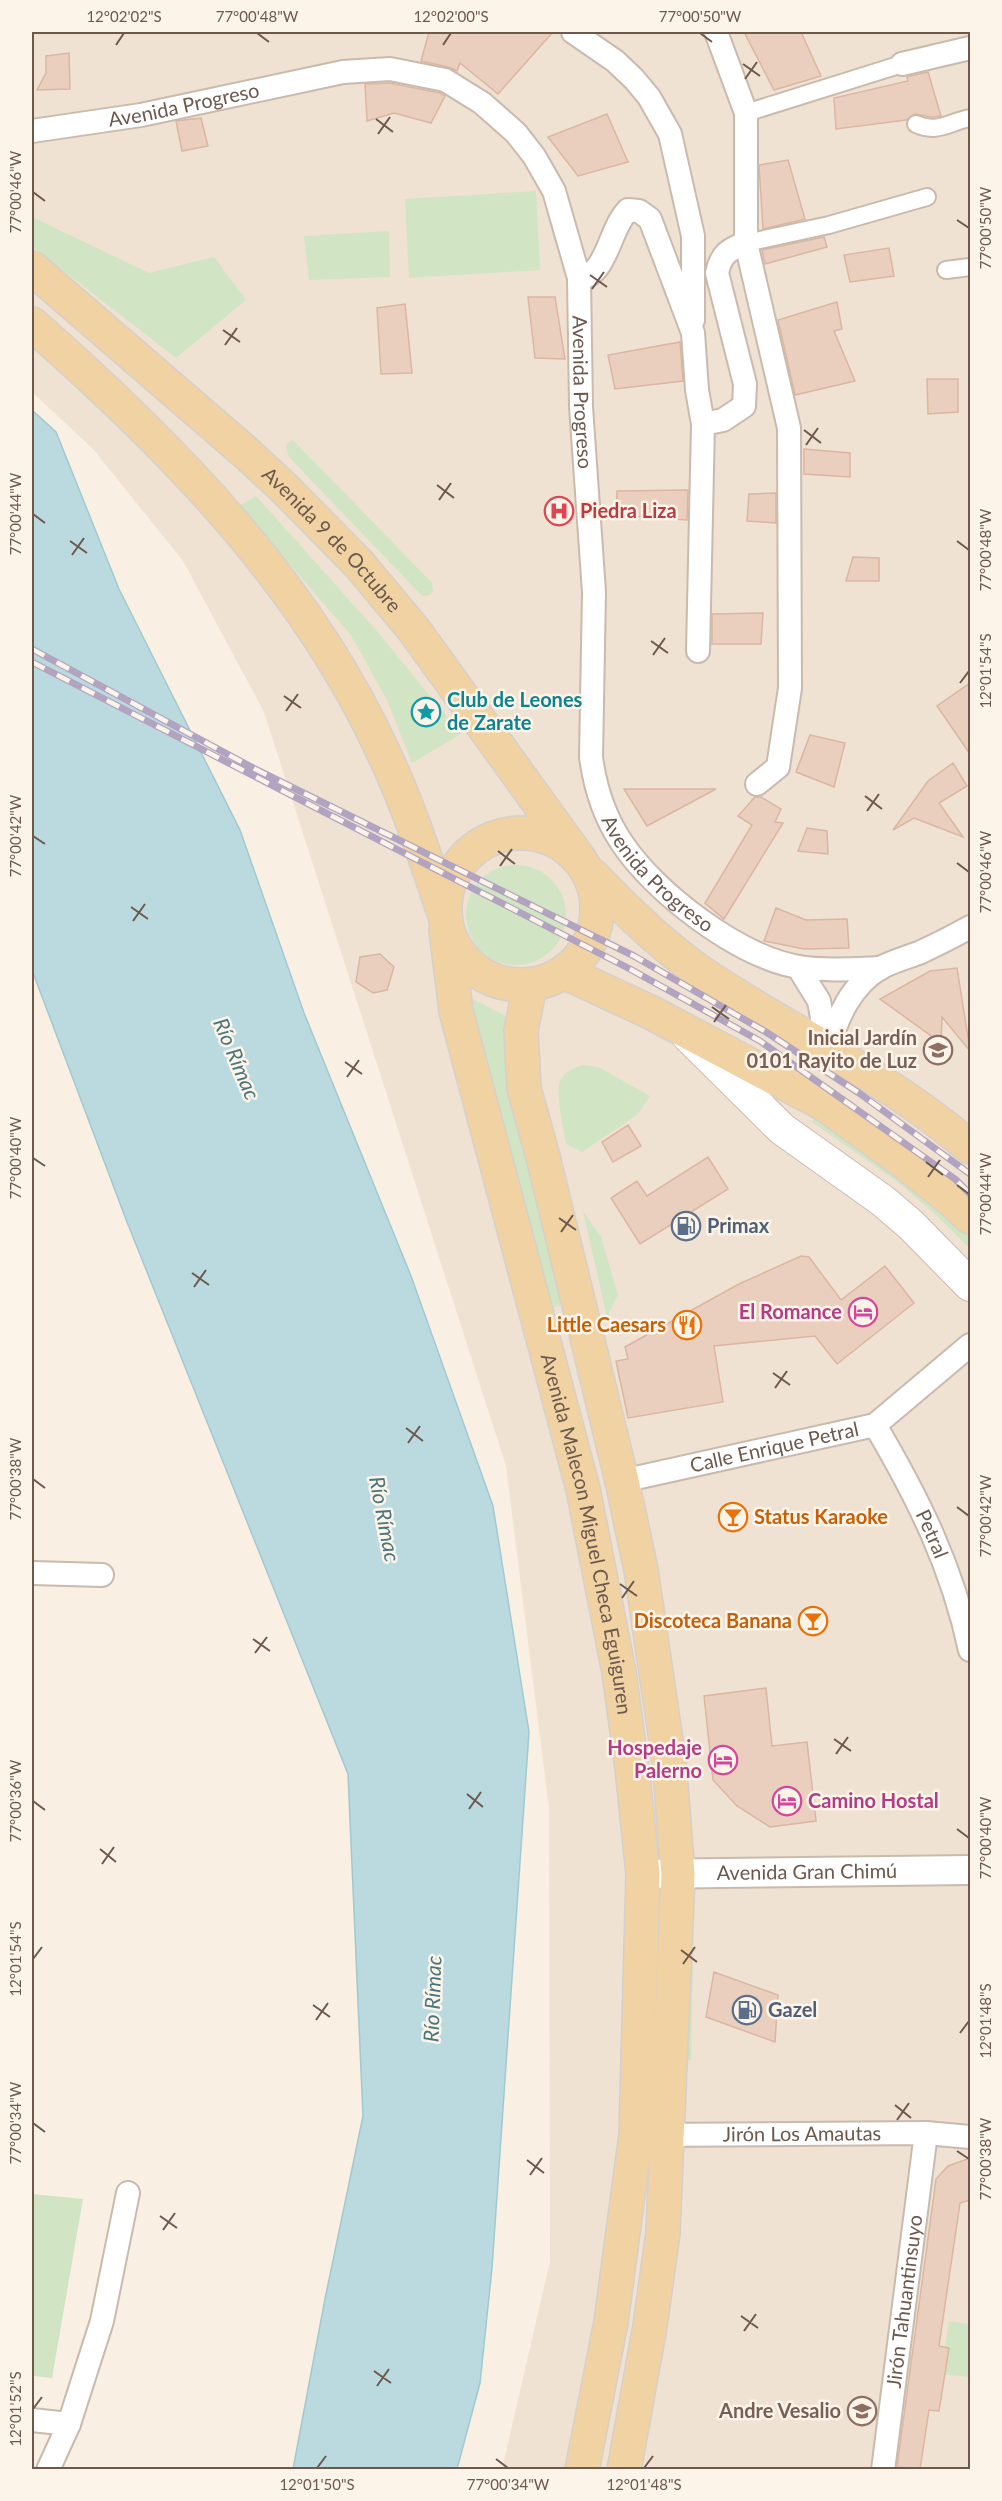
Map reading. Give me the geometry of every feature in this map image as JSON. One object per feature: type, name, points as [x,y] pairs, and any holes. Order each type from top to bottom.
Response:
[{"type":"main road","name":"Avenida 9 de Octubre","points":[[32,268],[244,451],[358,563],[414,630],[509,765],[586,867]]},
{"type":"main road","points":[[32,324],[86,372],[178,463],[239,528],[299,604],[343,676],[385,755],[416,832],[455,950],[469,966],[488,978],[508,984],[530,985],[564,972],[580,957],[591,938],[598,917],[597,896],[586,867]]},
{"type":"main road","points":[[445,921],[446,889],[456,867],[472,849],[493,837],[516,832],[540,834],[562,844],[645,929],[694,967],[933,1117],[970,1147]]},
{"type":"main road","name":"Avenida Malecon Miguel Checa Eguiguren","points":[[445,921],[456,1011],[583,1489],[601,1572],[632,1768],[643,1874],[636,2135],[611,2322],[582,2469]]},
{"type":"main road","points":[[564,972],[677,1026],[825,1104],[904,1162],[970,1217]]},
{"type":"main road","name":"Avenida Malecon Miguel Checa Eguiguren","points":[[530,985],[521,1031],[524,1088],[622,1481],[641,1570],[669,1761],[678,1874],[663,2234],[650,2326],[624,2469]]},
{"type":"main road","points":[[677,1026],[782,1129],[883,1201],[918,1232],[970,1285]]},
{"type":"street","points":[[573,32],[615,61],[649,97],[670,134],[693,236],[693,333],[697,390],[703,424],[698,651]]},
{"type":"street","points":[[716,32],[746,113],[746,243],[789,428],[790,688],[778,766],[757,784]]},
{"type":"street","points":[[746,113],[902,64],[970,48]]},
{"type":"street","name":"Avenida Progreso","points":[[32,131],[141,115],[344,72],[390,69],[446,80],[500,117],[534,156],[554,191],[579,278],[581,407],[594,592],[590,725],[594,779],[621,842],[645,871],[692,913],[746,950],[798,967],[840,970],[881,968]]},
{"type":"street","points":[[916,124],[928,130],[970,118]]},
{"type":"street","points":[[703,424],[723,420],[744,406],[745,384],[717,273],[720,260],[728,250],[746,243],[829,225],[927,197]]},
{"type":"street","points":[[579,278],[588,278],[597,271],[620,218],[628,210],[639,211],[650,219],[693,333]]},
{"type":"street","points":[[946,270],[970,267]]},
{"type":"street","points":[[828,1050],[836,1022],[849,998],[881,968],[970,927]]},
{"type":"street","points":[[798,967],[819,1001],[828,1050]]},
{"type":"street","name":"Calle Enrique Petral","points":[[622,1481],[874,1425],[970,1346]]},
{"type":"street","name":"Petral","points":[[874,1425],[911,1486],[941,1551],[964,1619],[970,1650]]},
{"type":"street","points":[[32,1573],[102,1575]]},
{"type":"street","name":"Avenida Gran Chimú","points":[[643,1874],[970,1870]]},
{"type":"street","name":"Jirón Los Amautas","points":[[636,2135],[926,2133],[970,2138]]},
{"type":"street","name":"Jirón Tahuantinsuyo","points":[[883,2469],[926,2133]]},
{"type":"street","points":[[48,2469],[69,2424],[102,2321],[128,2193]]},
{"type":"street","points":[[32,2420],[69,2424]]},
{"type":"shaded area","points":[[32,32],[970,32],[970,2469],[502,2469],[550,2261],[549,1809],[506,1466],[264,712],[183,561],[93,449],[32,392]]},
{"type":"green space","points":[[536,191],[540,270],[409,278],[405,199]]},
{"type":"green space","points":[[32,217],[149,273],[214,257],[246,300],[176,358],[32,246]]},
{"type":"green space","points":[[389,231],[390,277],[309,280],[304,236]]},
{"type":"green space","points":[[292,439],[432,583],[433,591],[430,595],[422,596],[289,457],[286,446]]},
{"type":"green space","points":[[256,496],[376,630],[461,734],[412,763],[387,700],[351,635],[239,506]]},
{"type":"green space","points":[[516,865],[535,869],[551,880],[562,896],[566,915],[562,934],[551,950],[535,961],[516,965],[497,961],[481,950],[470,934],[466,915],[470,896],[481,880],[497,869]]},
{"type":"green space","points":[[469,997],[512,1019],[518,1126],[563,1305],[550,1308]]},
{"type":"green space","points":[[584,1065],[598,1067],[650,1096],[638,1114],[582,1152],[566,1144],[560,1112],[559,1086],[567,1072]]},
{"type":"green space","points":[[815,1114],[942,1206],[970,1236],[970,1249],[899,1183],[812,1122]]},
{"type":"green space","points":[[583,1211],[601,1237],[618,1295],[607,1317]]},
{"type":"green space","points":[[686,1963],[693,1964],[691,2060],[686,2061]]},
{"type":"green space","points":[[32,2194],[83,2199],[52,2378],[32,2376]]},
{"type":"green space","points":[[949,2321],[970,2324],[970,2377],[941,2374]]},
{"type":"water","name":"Río Rímac","points":[[32,410],[56,432],[119,589],[240,830],[304,1013],[411,1276],[493,1506],[529,1732],[492,2268],[480,2383],[457,2469],[293,2469],[363,2116],[348,1774],[127,1222],[32,970]]},
{"type":"building","points":[[429,32],[553,32],[498,94],[460,63],[457,71],[421,61]]},
{"type":"building","points":[[744,32],[801,32],[821,76],[774,90]]},
{"type":"building","points":[[69,53],[70,89],[37,90],[46,73],[46,56]]},
{"type":"building","points":[[928,72],[941,116],[915,114],[906,120],[836,129],[834,98],[908,81],[907,77]]},
{"type":"building","points":[[389,83],[445,96],[431,123],[394,113],[367,121],[365,84]]},
{"type":"building","points":[[607,114],[628,162],[578,176],[548,137]]},
{"type":"building","points":[[201,118],[208,146],[182,151],[176,121]]},
{"type":"building","points":[[788,160],[805,219],[763,229],[759,165]]},
{"type":"building","points":[[824,237],[827,247],[765,264],[762,250]]},
{"type":"building","points":[[889,248],[894,276],[850,282],[844,255]]},
{"type":"building","points":[[528,297],[555,297],[565,359],[535,358]]},
{"type":"building","points":[[837,302],[842,329],[834,331],[855,381],[795,395],[778,320]]},
{"type":"building","points":[[405,304],[412,373],[381,374],[377,308]]},
{"type":"building","points":[[680,342],[683,381],[615,389],[608,355]]},
{"type":"building","points":[[927,379],[958,379],[958,412],[928,414]]},
{"type":"building","points":[[804,449],[850,453],[850,477],[804,474]]},
{"type":"building","points":[[688,490],[687,520],[616,515],[617,491]]},
{"type":"building","points":[[776,493],[776,523],[747,521],[749,494]]},
{"type":"building","points":[[853,557],[879,558],[879,581],[846,581]]},
{"type":"building","points":[[763,613],[761,644],[712,644],[712,614]]},
{"type":"building","points":[[970,683],[970,754],[937,706]]},
{"type":"building","points":[[810,735],[845,743],[834,787],[796,772]]},
{"type":"building","points":[[953,763],[967,786],[939,803],[963,837],[914,818],[893,830],[928,781]]},
{"type":"building","points":[[624,789],[716,789],[647,826]]},
{"type":"building","points":[[755,797],[761,797],[781,809],[775,822],[783,823],[724,919],[705,903],[752,825],[738,816]]},
{"type":"building","points":[[807,828],[827,831],[828,854],[798,851]]},
{"type":"building","points":[[776,908],[806,920],[847,919],[849,948],[804,949],[764,941]]},
{"type":"building","points":[[380,954],[394,967],[387,990],[373,993],[356,982],[360,957]]},
{"type":"building","points":[[957,968],[970,1051],[942,1017],[941,1043],[880,999],[930,971]]},
{"type":"building","points":[[628,1125],[641,1146],[613,1162],[602,1142]]},
{"type":"building","points":[[708,1157],[728,1189],[640,1244],[611,1198],[637,1181],[647,1196]]},
{"type":"building","points":[[801,1256],[809,1257],[841,1300],[885,1266],[914,1303],[837,1364],[815,1336],[714,1346],[723,1402],[628,1418],[616,1361],[628,1359],[625,1347],[739,1284]]},
{"type":"building","points":[[766,1688],[772,1746],[807,1742],[816,1821],[770,1827],[737,1806],[713,1780],[704,1696]]},
{"type":"building","points":[[714,1972],[778,1995],[775,2042],[706,2017]]},
{"type":"building","points":[[970,2158],[970,2200],[960,2203],[939,2346],[949,2348],[939,2411],[929,2410],[920,2469],[897,2467],[936,2179],[948,2166]]},
{"type":"railway","points":[[32,649],[255,769],[634,956],[766,1032],[859,1093],[970,1174]]},
{"type":"railway","points":[[32,662],[630,969],[760,1041],[955,1179],[970,1194]]},
{"type":"place","name":"Piedra Liza","points":[[559,511]]},
{"type":"place","name":"Club de Leones de Zarate","points":[[426,712]]},
{"type":"place","name":"Inicial Jardín 0101 Rayito de Luz","points":[[938,1050]]},
{"type":"place","name":"Primax","points":[[686,1226]]},
{"type":"place","name":"El Romance","points":[[863,1312]]},
{"type":"place","name":"Little Caesars","points":[[687,1325]]},
{"type":"place","name":"Status Karaoke","points":[[733,1517]]},
{"type":"place","name":"Discoteca Banana","points":[[813,1621]]},
{"type":"place","name":"Hospedaje Palerno","points":[[723,1760]]},
{"type":"place","name":"Camino Hostal","points":[[787,1801]]},
{"type":"place","name":"Gazel","points":[[747,2010]]},
{"type":"place","name":"Andre Vesalio","points":[[862,2411]]}]
